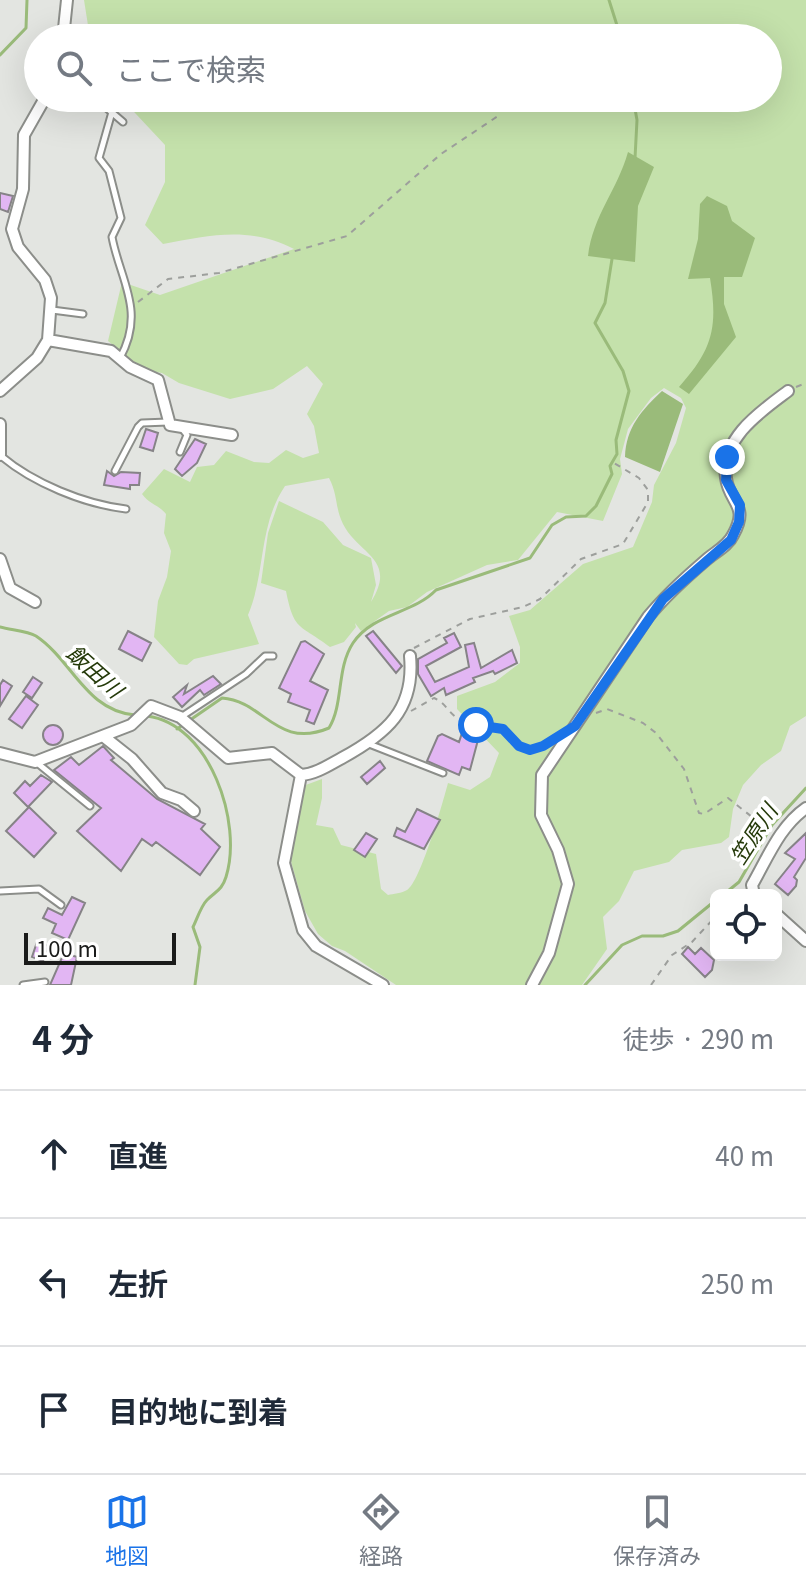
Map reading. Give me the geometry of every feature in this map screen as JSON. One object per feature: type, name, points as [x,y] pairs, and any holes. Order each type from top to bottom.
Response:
[{"type":"street","points":[[64,24],[67,0]]},
{"type":"street","points":[[0,391],[37,358],[48,340],[52,310],[45,280],[18,247],[12,229],[23,189],[24,135],[37,112]]},
{"type":"street","points":[[48,340],[111,351],[158,380],[168,422],[182,429],[232,435]]},
{"type":"street","points":[[532,985],[549,953],[568,884],[541,815],[542,775],[655,608],[731,540],[739,522],[740,505],[726,480],[727,457],[737,436],[754,416],[788,391]]},
{"type":"street","points":[[0,424],[0,455]]},
{"type":"street","points":[[0,559],[10,588],[35,602]]},
{"type":"street","points":[[0,753],[35,762],[103,736],[156,706],[180,717],[228,758],[272,753],[301,775],[316,772],[387,730],[408,696],[412,678],[410,656]]},
{"type":"street","points":[[103,736],[132,759],[162,793],[194,811]]},
{"type":"street","points":[[301,775],[284,863],[303,930],[316,946],[383,985]]},
{"type":"street","points":[[753,889],[752,885],[779,837],[791,819],[806,808]]},
{"type":"street","points":[[782,919],[806,941]]},
{"type":"lane","points":[[120,358],[126,347],[131,309],[126,275],[112,237],[121,218],[109,171],[99,158],[112,112],[123,122]]},
{"type":"lane","points":[[52,310],[83,314]]},
{"type":"lane","points":[[115,471],[142,423],[168,422]]},
{"type":"lane","points":[[180,452],[187,435],[182,429]]},
{"type":"lane","points":[[0,455],[38,480],[80,498],[126,509]]},
{"type":"lane","points":[[180,717],[235,682],[265,656],[273,656]]},
{"type":"lane","points":[[368,744],[443,773]]},
{"type":"lane","points":[[35,762],[90,806]]},
{"type":"lane","points":[[0,891],[39,889],[61,905]]},
{"type":"lane","points":[[23,985],[45,982]]},
{"type":"path","points":[[131,309],[168,279],[209,275],[347,236],[441,154],[501,114]]},
{"type":"path","points":[[410,656],[417,645],[470,619],[523,607],[540,599],[581,559],[623,544],[648,502],[648,490],[639,478],[614,463]]},
{"type":"path","points":[[393,719],[434,698],[443,702],[451,714],[462,721],[503,729],[519,746],[530,750],[554,740]]},
{"type":"path","points":[[575,726],[607,709],[643,723],[678,758],[699,813],[704,814],[724,799],[734,800],[764,828],[779,837]]},
{"type":"path","points":[[651,985],[672,955],[692,942],[710,922]]},
{"type":"shaded area","points":[[84,0],[806,0],[806,716],[790,726],[781,751],[761,765],[743,785],[733,809],[729,837],[721,843],[682,850],[669,862],[634,871],[619,901],[603,917],[607,949],[582,985],[396,985],[318,934],[305,911],[290,858],[303,786],[322,779],[322,798],[316,825],[333,828],[341,845],[376,854],[381,889],[388,895],[407,890],[418,873],[448,783],[470,790],[490,777],[499,753],[457,709],[457,696],[495,682],[520,663],[520,647],[509,616],[530,610],[583,564],[633,547],[652,502],[654,485],[676,443],[686,408],[681,398],[664,388],[651,398],[628,429],[620,459],[622,474],[603,521],[557,512],[518,560],[487,565],[427,592],[407,607],[389,611],[361,631],[355,623],[356,627],[344,642],[330,647],[296,621],[286,591],[261,583],[268,533],[279,501],[323,522],[343,545],[371,558],[376,585],[371,602],[378,588],[378,566],[343,524],[329,478],[285,486],[270,517],[258,582],[248,615],[259,644],[194,659],[187,665],[179,664],[154,637],[158,601],[167,577],[171,551],[164,533],[166,514],[142,494],[164,469],[190,482],[197,467],[214,465],[226,451],[254,462],[269,463],[286,450],[303,458],[319,453],[314,426],[307,414],[323,384],[307,366],[273,389],[230,399],[179,383],[162,373],[144,370],[108,341],[122,282],[160,295],[294,249],[262,237],[230,234],[163,244],[145,225],[165,182],[165,145],[134,112],[782,112],[782,24],[88,24]]},
{"type":"shaded area","points":[[628,152],[654,167],[638,206],[635,262],[588,256],[600,215]]},
{"type":"shaded area","points":[[707,196],[727,206],[732,221],[755,238],[742,277],[724,277],[724,304],[736,337],[689,394],[679,387],[706,349],[713,324],[710,278],[688,279],[698,239],[700,204]]},
{"type":"shaded area","points":[[662,391],[683,404],[660,472],[625,457],[628,437],[636,420]]},
{"type":"building","points":[[0,193],[13,196],[8,212],[0,209]]},
{"type":"building","points":[[146,429],[158,433],[153,451],[140,447]]},
{"type":"building","points":[[195,439],[206,444],[197,463],[182,476],[175,469]]},
{"type":"building","points":[[107,471],[114,476],[121,472],[140,473],[139,485],[130,485],[130,489],[104,485]]},
{"type":"building","points":[[128,631],[151,643],[142,661],[119,649]]},
{"type":"building","points":[[373,631],[402,666],[396,673],[366,636]]},
{"type":"building","points":[[454,633],[461,647],[426,666],[435,682],[469,667],[465,645],[474,643],[481,668],[512,650],[517,663],[495,674],[493,671],[473,678],[475,682],[446,695],[444,688],[431,696],[418,674],[418,659],[447,643],[444,638]]},
{"type":"building","points":[[305,641],[324,654],[310,681],[328,690],[314,724],[306,721],[310,710],[288,702],[291,694],[279,688],[301,642]]},
{"type":"building","points":[[213,676],[221,684],[204,695],[200,690],[182,707],[173,697],[187,685],[184,694]]},
{"type":"building","points":[[33,677],[42,683],[32,698],[23,692]]},
{"type":"building","points":[[3,680],[12,686],[0,706],[0,685]]},
{"type":"building","points":[[26,696],[38,705],[22,728],[9,719]]},
{"type":"building","points":[[53,725],[60,728],[63,735],[60,742],[53,745],[46,742],[43,735],[46,728]]},
{"type":"building","points":[[463,730],[479,736],[470,770],[462,767],[459,775],[427,761],[438,736],[442,734],[459,742]]},
{"type":"building","points":[[103,746],[114,758],[111,760],[157,799],[205,824],[201,829],[220,847],[200,875],[156,842],[152,846],[142,839],[121,871],[77,831],[101,808],[54,770],[71,757],[79,765]]},
{"type":"building","points":[[380,761],[385,768],[367,784],[361,777]]},
{"type":"building","points":[[41,775],[52,782],[28,807],[14,793],[25,781],[30,786]]},
{"type":"building","points":[[29,807],[56,833],[34,857],[6,831]]},
{"type":"building","points":[[417,809],[440,820],[424,849],[394,836],[397,828],[405,832]]},
{"type":"building","points":[[366,833],[377,839],[365,857],[354,850]]},
{"type":"building","points":[[806,833],[806,858],[794,877],[796,886],[788,895],[775,884],[795,859],[785,853]]},
{"type":"building","points":[[72,897],[85,903],[68,940],[52,933],[56,924],[43,918],[48,908],[62,915]]},
{"type":"building","points":[[37,942],[48,946],[43,961],[32,957]]},
{"type":"building","points":[[688,947],[695,954],[701,948],[710,956],[710,961],[714,961],[712,970],[705,977],[682,954]]},
{"type":"building","points":[[64,953],[77,957],[71,985],[50,985]]},
{"type":"waterway","name":"飯田川","points":[[26,24],[27,0]]},
{"type":"waterway","points":[[609,0],[617,24]]},
{"type":"waterway","name":"飯田川","points":[[0,55],[24,30]]},
{"type":"waterway","points":[[635,158],[636,112]]},
{"type":"waterway","points":[[177,729],[222,698],[237,701],[283,729],[296,733],[329,728],[337,708],[344,664],[361,633],[382,619],[427,598],[436,590],[530,558],[552,525],[566,517],[586,516],[596,506],[612,474],[610,466],[617,454],[616,440],[629,391],[623,371],[595,323],[605,303],[612,259]]},
{"type":"waterway","name":"飯田川","points":[[0,627],[36,636],[49,646],[92,695],[118,711],[135,715]]},
{"type":"waterway","name":"飯田川","points":[[147,716],[169,723],[188,737],[204,756],[225,804],[230,830],[226,877],[221,888],[201,909],[193,927],[200,947],[195,985]]},
{"type":"waterway","name":"笠原川","points":[[730,889],[739,882],[772,825],[806,788]]},
{"type":"waterway","name":"笠原川","points":[[585,985],[622,945],[642,936],[663,936],[678,931],[710,905]]},
{"type":"route","points":[[476,725],[503,729],[519,746],[530,750],[543,746],[575,726],[663,599],[731,540],[739,522],[740,505],[726,480],[727,457]]}]
